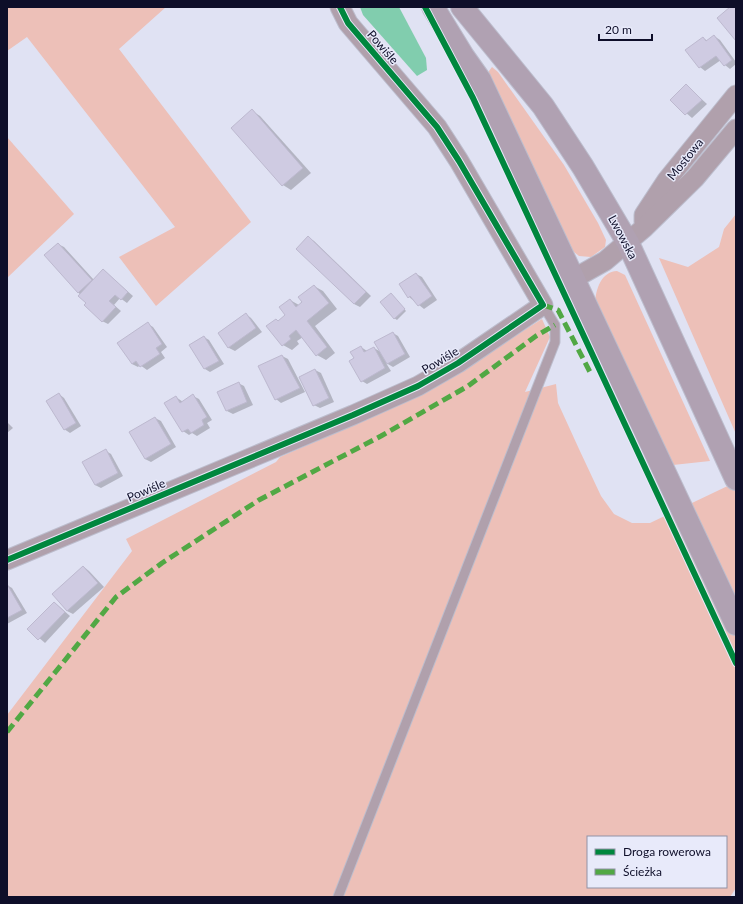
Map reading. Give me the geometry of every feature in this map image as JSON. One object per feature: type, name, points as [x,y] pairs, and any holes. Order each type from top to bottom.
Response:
[{"type":"main road","name":"Lwowska","points":[[433,7],[463,56],[480,80],[736,624]]},
{"type":"main road","name":"Lwowska","points":[[467,13],[479,49],[480,80]]},
{"type":"main road","name":"Lwowska","points":[[467,13],[543,106],[583,167],[628,243],[736,479]]},
{"type":"street","name":"Powiśle","points":[[7,560],[353,415],[418,386],[458,363],[543,305],[459,161],[437,127],[348,23],[340,7]]},
{"type":"street","name":"Mostowa","points":[[644,228],[644,215],[667,180],[736,95]]},
{"type":"street","name":"Mostowa","points":[[573,279],[605,261],[628,243],[695,178],[736,130]]},
{"type":"lane","points":[[338,897],[555,342],[555,325],[543,305]]},
{"type":"shaded area","points":[[7,7],[166,7],[119,49],[251,222],[156,306],[119,257],[175,227],[27,37],[7,51]]},
{"type":"shaded area","points":[[360,7],[399,7],[426,58],[427,70],[417,76],[363,15]]},
{"type":"shaded area","points":[[492,67],[498,72],[564,165],[598,223],[606,240],[605,247],[591,257],[579,256],[569,248],[489,76],[489,71]]},
{"type":"shaded area","points":[[7,137],[74,214],[7,278]]},
{"type":"shaded area","points":[[736,214],[736,434],[659,258],[688,267],[719,247],[724,229]]},
{"type":"shaded area","points":[[617,271],[625,275],[710,461],[673,465],[595,302],[600,282],[607,274]]},
{"type":"shaded area","points":[[542,319],[550,337],[525,392],[556,384],[558,403],[601,496],[614,514],[632,523],[650,523],[736,482],[736,888],[730,897],[7,897],[7,715],[132,551],[126,539],[276,462],[280,457],[395,407],[436,386]]},
{"type":"building","points":[[730,7],[736,7],[736,41],[717,18]]},
{"type":"building","points":[[714,35],[732,60],[724,66],[716,56],[699,68],[685,50],[703,37],[706,41]]},
{"type":"building","points":[[686,84],[702,100],[685,115],[670,100]]},
{"type":"building","points":[[252,109],[303,168],[282,186],[231,128]]},
{"type":"building","points":[[308,236],[366,292],[354,304],[296,249]]},
{"type":"building","points":[[58,243],[92,280],[78,293],[44,255]]},
{"type":"building","points":[[103,269],[128,292],[121,300],[115,295],[109,301],[116,307],[102,322],[84,305],[86,303],[78,296]]},
{"type":"building","points":[[416,273],[432,296],[418,306],[410,296],[408,298],[399,284]]},
{"type":"building","points":[[314,285],[329,303],[307,321],[327,347],[316,356],[296,330],[289,336],[291,339],[282,346],[266,326],[276,319],[278,321],[285,315],[279,307],[290,299],[296,307],[302,302],[298,297]]},
{"type":"building","points":[[391,293],[405,309],[394,319],[380,302]]},
{"type":"building","points":[[246,313],[256,328],[228,348],[218,333]]},
{"type":"building","points":[[148,322],[162,344],[156,348],[160,354],[140,367],[136,361],[132,364],[117,343]]},
{"type":"building","points":[[393,332],[405,354],[387,364],[374,342]]},
{"type":"building","points":[[204,336],[219,361],[204,369],[189,345]]},
{"type":"building","points":[[361,346],[364,352],[374,347],[385,368],[361,382],[349,361],[354,358],[350,352]]},
{"type":"building","points":[[282,355],[300,388],[275,400],[258,366]]},
{"type":"building","points":[[315,369],[329,398],[313,406],[299,377]]},
{"type":"building","points":[[239,382],[247,402],[226,411],[217,392]]},
{"type":"building","points":[[59,393],[76,423],[64,430],[46,401]]},
{"type":"building","points":[[193,394],[207,417],[202,420],[204,425],[191,433],[188,429],[182,432],[164,403],[176,396],[180,403]]},
{"type":"building","points":[[155,417],[171,444],[145,459],[129,432]]},
{"type":"building","points":[[106,449],[118,473],[95,485],[82,462]]},
{"type":"building","points":[[83,566],[98,583],[67,611],[52,594]]},
{"type":"building","points":[[7,584],[22,610],[7,618]]},
{"type":"building","points":[[54,602],[65,612],[38,640],[27,629]]},
{"type":"marked path","points":[[543,305],[558,310],[591,374]]},
{"type":"marked path","points":[[7,732],[116,597],[162,563],[259,500],[381,436],[468,386],[536,336],[555,325]]},
{"type":"cycle path","points":[[7,560],[353,415],[418,386],[458,363],[543,305],[459,161],[437,127],[348,23],[340,7]]},
{"type":"cycle path","points":[[425,7],[473,98],[736,663]]}]
